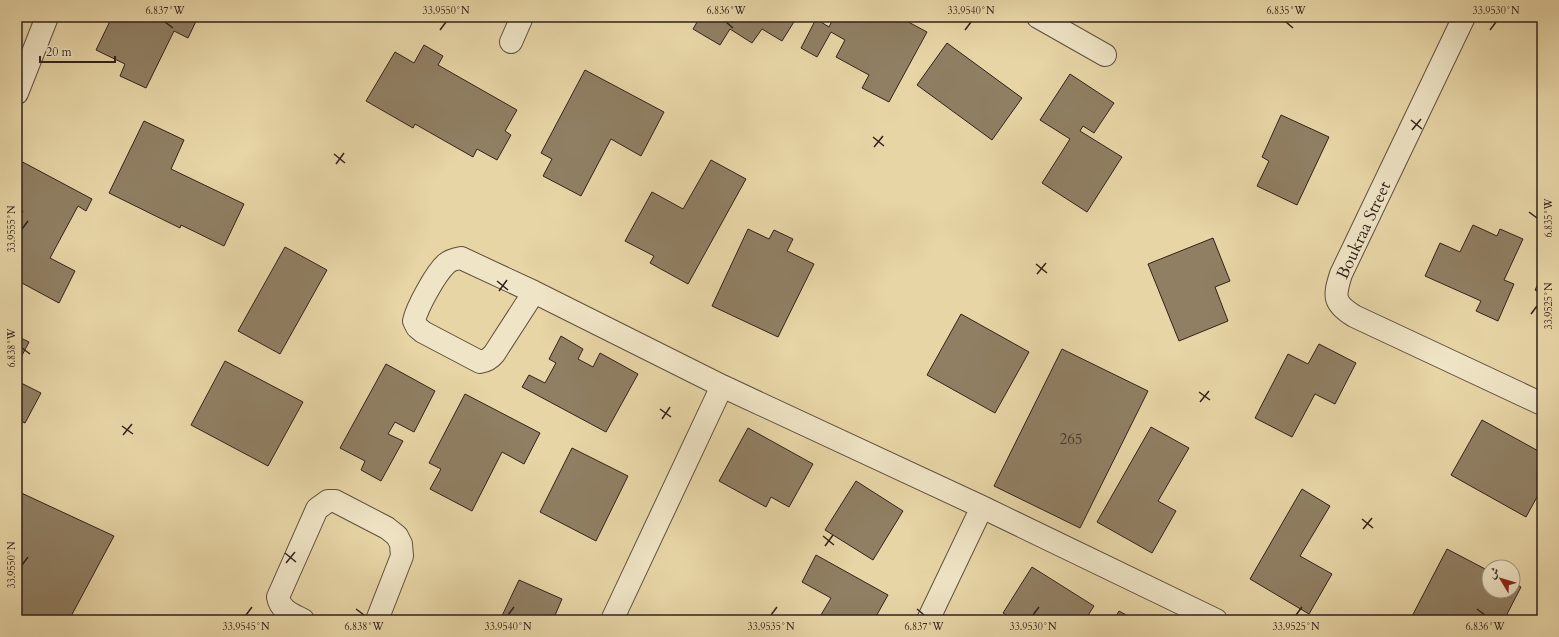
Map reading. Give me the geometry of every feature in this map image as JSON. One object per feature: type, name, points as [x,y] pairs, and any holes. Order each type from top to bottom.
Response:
[{"type":"street","points":[[17,93],[47,17]]},
{"type":"street","points":[[511,42],[522,17]]},
{"type":"street","points":[[1038,17],[1105,55]]},
{"type":"street","name":"Boukraa Street","points":[[1464,17],[1341,274],[1337,286],[1336,298],[1342,308],[1354,316],[1542,404]]},
{"type":"street","points":[[534,292],[494,354],[486,361],[480,362],[423,332],[417,327],[414,321],[416,312],[440,272],[447,264],[460,258],[534,292],[722,386],[982,507],[1216,620]]},
{"type":"street","points":[[612,620],[722,386]]},
{"type":"street","points":[[303,620],[285,610],[278,597],[317,509],[328,501],[335,501],[387,528],[396,536],[401,544],[402,556],[377,620]]},
{"type":"street","points":[[928,620],[982,507]]},
{"type":"building","points":[[112,17],[198,17],[188,38],[174,31],[146,88],[120,76],[125,64],[96,50]]},
{"type":"building","points":[[700,17],[797,17],[782,41],[762,29],[752,43],[730,29],[720,45],[693,29]]},
{"type":"building","points":[[834,17],[899,17],[927,32],[889,102],[862,88],[869,75],[836,57],[845,40],[831,32],[817,57],[801,48],[816,19],[829,27]]},
{"type":"building","points":[[1218,17],[1230,17],[1228,21]]},
{"type":"building","points":[[947,43],[1022,98],[992,140],[917,85]]},
{"type":"building","points":[[424,45],[443,56],[438,65],[517,110],[505,131],[511,135],[497,160],[477,149],[473,157],[415,124],[413,128],[366,101],[395,52],[414,63]]},
{"type":"building","points":[[585,70],[664,112],[641,156],[611,139],[581,196],[543,176],[552,159],[541,153]]},
{"type":"building","points":[[1070,74],[1114,103],[1094,133],[1083,126],[1080,131],[1122,157],[1087,212],[1042,183],[1070,139],[1040,120]]},
{"type":"building","points":[[1281,115],[1329,137],[1297,205],[1257,186],[1269,161],[1262,157]]},
{"type":"building","points":[[144,121],[184,140],[171,169],[244,204],[224,246],[181,225],[180,228],[109,193]]},
{"type":"building","points":[[17,159],[92,199],[86,211],[78,206],[50,258],[75,271],[59,303],[20,282],[17,288],[17,222],[23,211],[17,208]]},
{"type":"building","points":[[711,160],[746,179],[688,284],[650,263],[654,256],[625,241],[652,192],[683,209]]},
{"type":"building","points":[[1473,225],[1497,236],[1500,229],[1523,239],[1504,280],[1514,284],[1498,321],[1476,311],[1481,301],[1425,276],[1440,243],[1460,252]]},
{"type":"building","points":[[748,229],[769,239],[774,230],[793,239],[787,251],[814,264],[778,337],[712,306]]},
{"type":"building","points":[[1213,238],[1230,281],[1215,287],[1228,321],[1179,341],[1148,264]]},
{"type":"building","points":[[285,247],[327,270],[280,354],[238,331]]},
{"type":"building","points":[[1542,276],[1542,293],[1535,290]]},
{"type":"building","points":[[961,314],[1029,352],[995,413],[927,375]]},
{"type":"building","points":[[17,336],[29,342],[17,365]]},
{"type":"building","points":[[561,336],[583,349],[578,359],[593,367],[600,353],[638,374],[606,432],[522,387],[529,375],[545,383],[556,363],[549,359]]},
{"type":"building","points":[[1319,344],[1356,363],[1335,404],[1315,394],[1292,437],[1255,418],[1288,354],[1308,364]]},
{"type":"building","points":[[1062,349],[1148,391],[1080,528],[994,486]]},
{"type":"building","points":[[225,361],[303,402],[268,466],[191,425]]},
{"type":"building","points":[[386,364],[435,391],[414,432],[395,422],[388,434],[403,441],[381,481],[361,470],[365,461],[340,448]]},
{"type":"building","points":[[17,381],[41,393],[25,423],[17,419]]},
{"type":"building","points":[[465,394],[540,433],[524,464],[502,452],[472,511],[430,489],[441,469],[429,463]]},
{"type":"building","points":[[1482,420],[1542,453],[1542,488],[1526,517],[1451,475]]},
{"type":"building","points":[[1151,427],[1189,448],[1158,501],[1176,511],[1152,553],[1097,522]]},
{"type":"building","points":[[748,428],[813,464],[789,507],[771,497],[766,507],[719,481]]},
{"type":"building","points":[[572,448],[628,476],[596,541],[540,512]]},
{"type":"building","points":[[856,481],[903,511],[873,560],[825,530]]},
{"type":"building","points":[[1302,489],[1330,506],[1300,556],[1332,574],[1309,614],[1250,579]]},
{"type":"building","points":[[17,491],[114,536],[69,620],[17,620]]},
{"type":"building","points":[[1447,549],[1481,567],[1481,599],[1515,599],[1504,620],[1490,620],[1482,616],[1479,620],[1410,620]]},
{"type":"building","points":[[816,555],[888,595],[874,620],[818,620],[831,598],[802,582]]},
{"type":"building","points":[[1032,567],[1094,606],[1085,620],[1015,620],[1003,613]]},
{"type":"building","points":[[519,580],[562,599],[553,620],[500,620]]},
{"type":"building","points":[[1119,611],[1135,620],[1114,620]]}]
